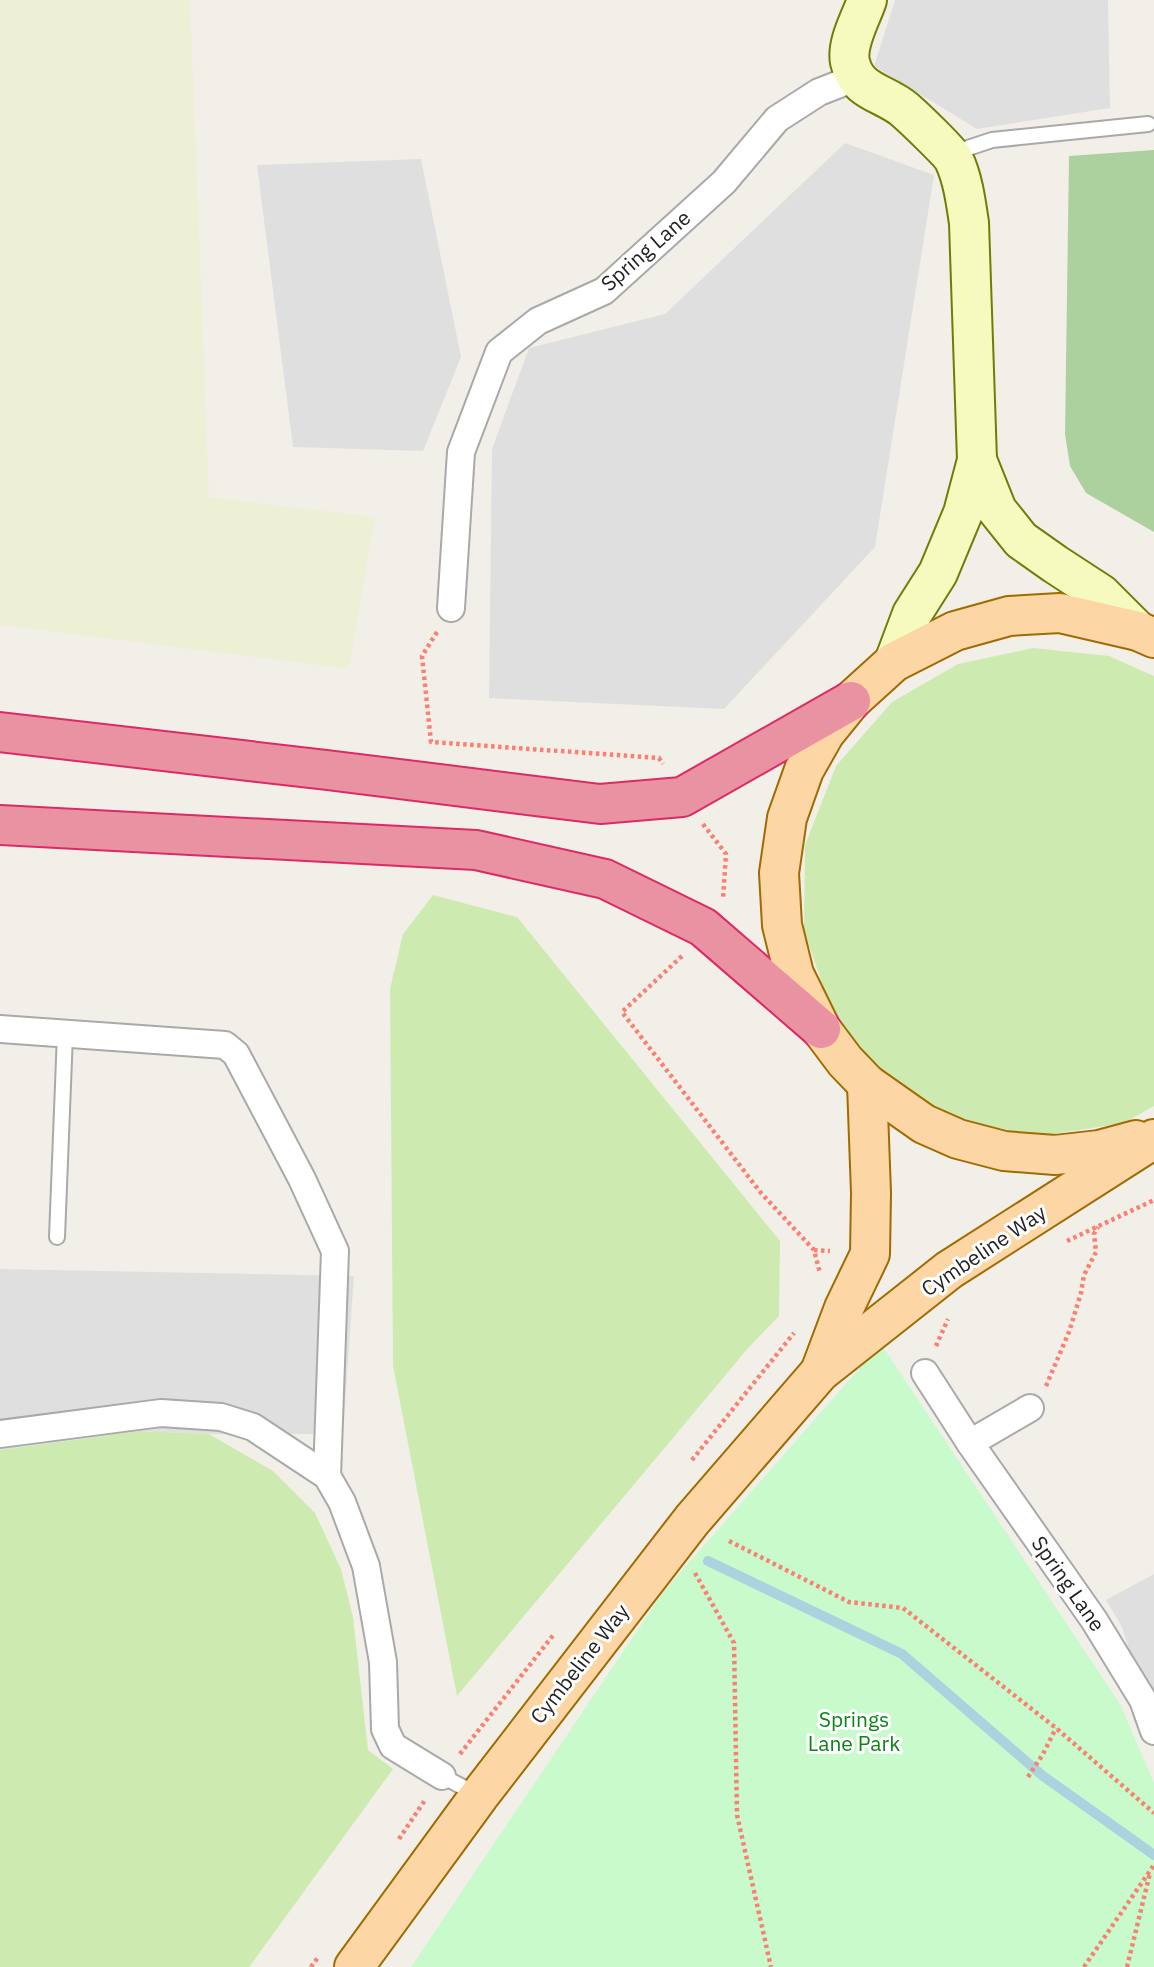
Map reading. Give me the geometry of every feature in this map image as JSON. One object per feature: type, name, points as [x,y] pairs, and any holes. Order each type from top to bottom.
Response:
[{"type":"highway","points":[[0,732],[600,804],[682,797],[851,701]]},
{"type":"highway","points":[[0,825],[476,850],[605,879],[703,927],[821,1029]]},
{"type":"main road","points":[[1146,635],[1060,613],[1009,617],[955,631],[894,662],[851,701],[825,733],[804,770],[787,818],[779,873],[782,925],[794,974],[821,1029],[845,1061],[867,1084],[924,1124],[958,1139],[1004,1151],[1055,1155],[1099,1150],[1143,1138],[1154,1132]]},
{"type":"main road","name":"Cymbeline Way","points":[[820,1372],[844,1308],[870,1254],[870,1134],[867,1084]]},
{"type":"main road","name":"Cymbeline Way","points":[[354,1967],[479,1796],[692,1520],[820,1372],[949,1270],[1154,1139]]},
{"type":"street","points":[[867,0],[849,59],[855,78],[868,89],[904,109],[953,158],[969,223],[977,460],[963,513],[938,573],[912,614],[894,662]]},
{"type":"street","name":"Spring Lane","points":[[451,608],[461,452],[499,352],[538,321],[604,291],[724,182],[777,119],[819,92],[855,78]]},
{"type":"street","points":[[977,460],[997,510],[1021,540],[1101,594],[1146,635]]},
{"type":"street","points":[[0,1029],[225,1045],[236,1054],[302,1179],[335,1251],[327,1476]]},
{"type":"street","name":"Spring Lane","points":[[925,1373],[970,1443],[1094,1620],[1143,1700],[1154,1731]]},
{"type":"street","points":[[970,1443],[1030,1408]]},
{"type":"street","points":[[0,1434],[161,1413],[221,1417],[253,1427],[327,1476],[342,1502],[366,1566],[383,1662],[385,1729],[393,1746],[442,1776]]},
{"type":"lane","points":[[953,158],[968,148],[992,139],[1148,124]]},
{"type":"lane","points":[[57,1237],[65,1034]]},
{"type":"lane","points":[[442,1776],[479,1796]]},
{"type":"path","points":[[451,608],[422,656],[431,741],[659,758],[682,797],[726,854],[723,904],[685,953],[622,1012],[761,1193],[814,1250]]},
{"type":"path","points":[[1030,1408],[1047,1385],[1069,1332],[1084,1275],[1096,1252],[1094,1234],[1099,1227],[1154,1200]]},
{"type":"path","points":[[925,1373],[950,1314]]},
{"type":"path","points":[[729,1541],[849,1602],[903,1608],[1056,1728],[1154,1813]]},
{"type":"path","points":[[695,1573],[734,1643],[737,1815],[771,1967]]},
{"type":"path","points":[[1028,1777],[1056,1728]]},
{"type":"path","points":[[1084,1967],[1152,1867]]},
{"type":"path","points":[[1127,1967],[1152,1867]]},
{"type":"shaded area","points":[[895,0],[1108,0],[1110,108],[977,129],[874,66]]},
{"type":"shaded area","points":[[845,143],[934,175],[875,547],[724,709],[489,698],[492,449],[529,348],[665,314]]},
{"type":"shaded area","points":[[421,159],[461,357],[423,451],[293,447],[257,165]]},
{"type":"shaded area","points":[[0,1269],[354,1276],[343,1434],[139,1431],[0,1450]]},
{"type":"shaded area","points":[[1154,1574],[1154,1731],[1122,1627],[1106,1600]]},
{"type":"green space","points":[[0,0],[190,0],[209,497],[375,517],[349,669],[0,625]]},
{"type":"green space","points":[[1154,150],[1154,532],[1086,493],[1070,466],[1065,434],[1069,156]]},
{"type":"green space","points":[[1033,648],[1109,656],[1154,676],[1154,1106],[1124,1123],[1040,1136],[957,1120],[884,1076],[831,1010],[804,930],[805,845],[836,766],[892,702],[958,664]]},
{"type":"green space","points":[[433,895],[517,917],[780,1241],[779,1316],[749,1347],[457,1696],[393,1366],[390,989],[403,934]]},
{"type":"green space","name":"Springs Lane Park","points":[[881,1344],[1120,1704],[1154,1783],[1154,1967],[411,1967],[664,1591]]},
{"type":"green space","points":[[139,1431],[209,1434],[273,1471],[315,1513],[341,1569],[353,1617],[368,1750],[393,1769],[249,1967],[0,1967],[0,1450]]},
{"type":"waterway","points":[[708,1561],[902,1654],[1043,1776],[1154,1855]]}]
